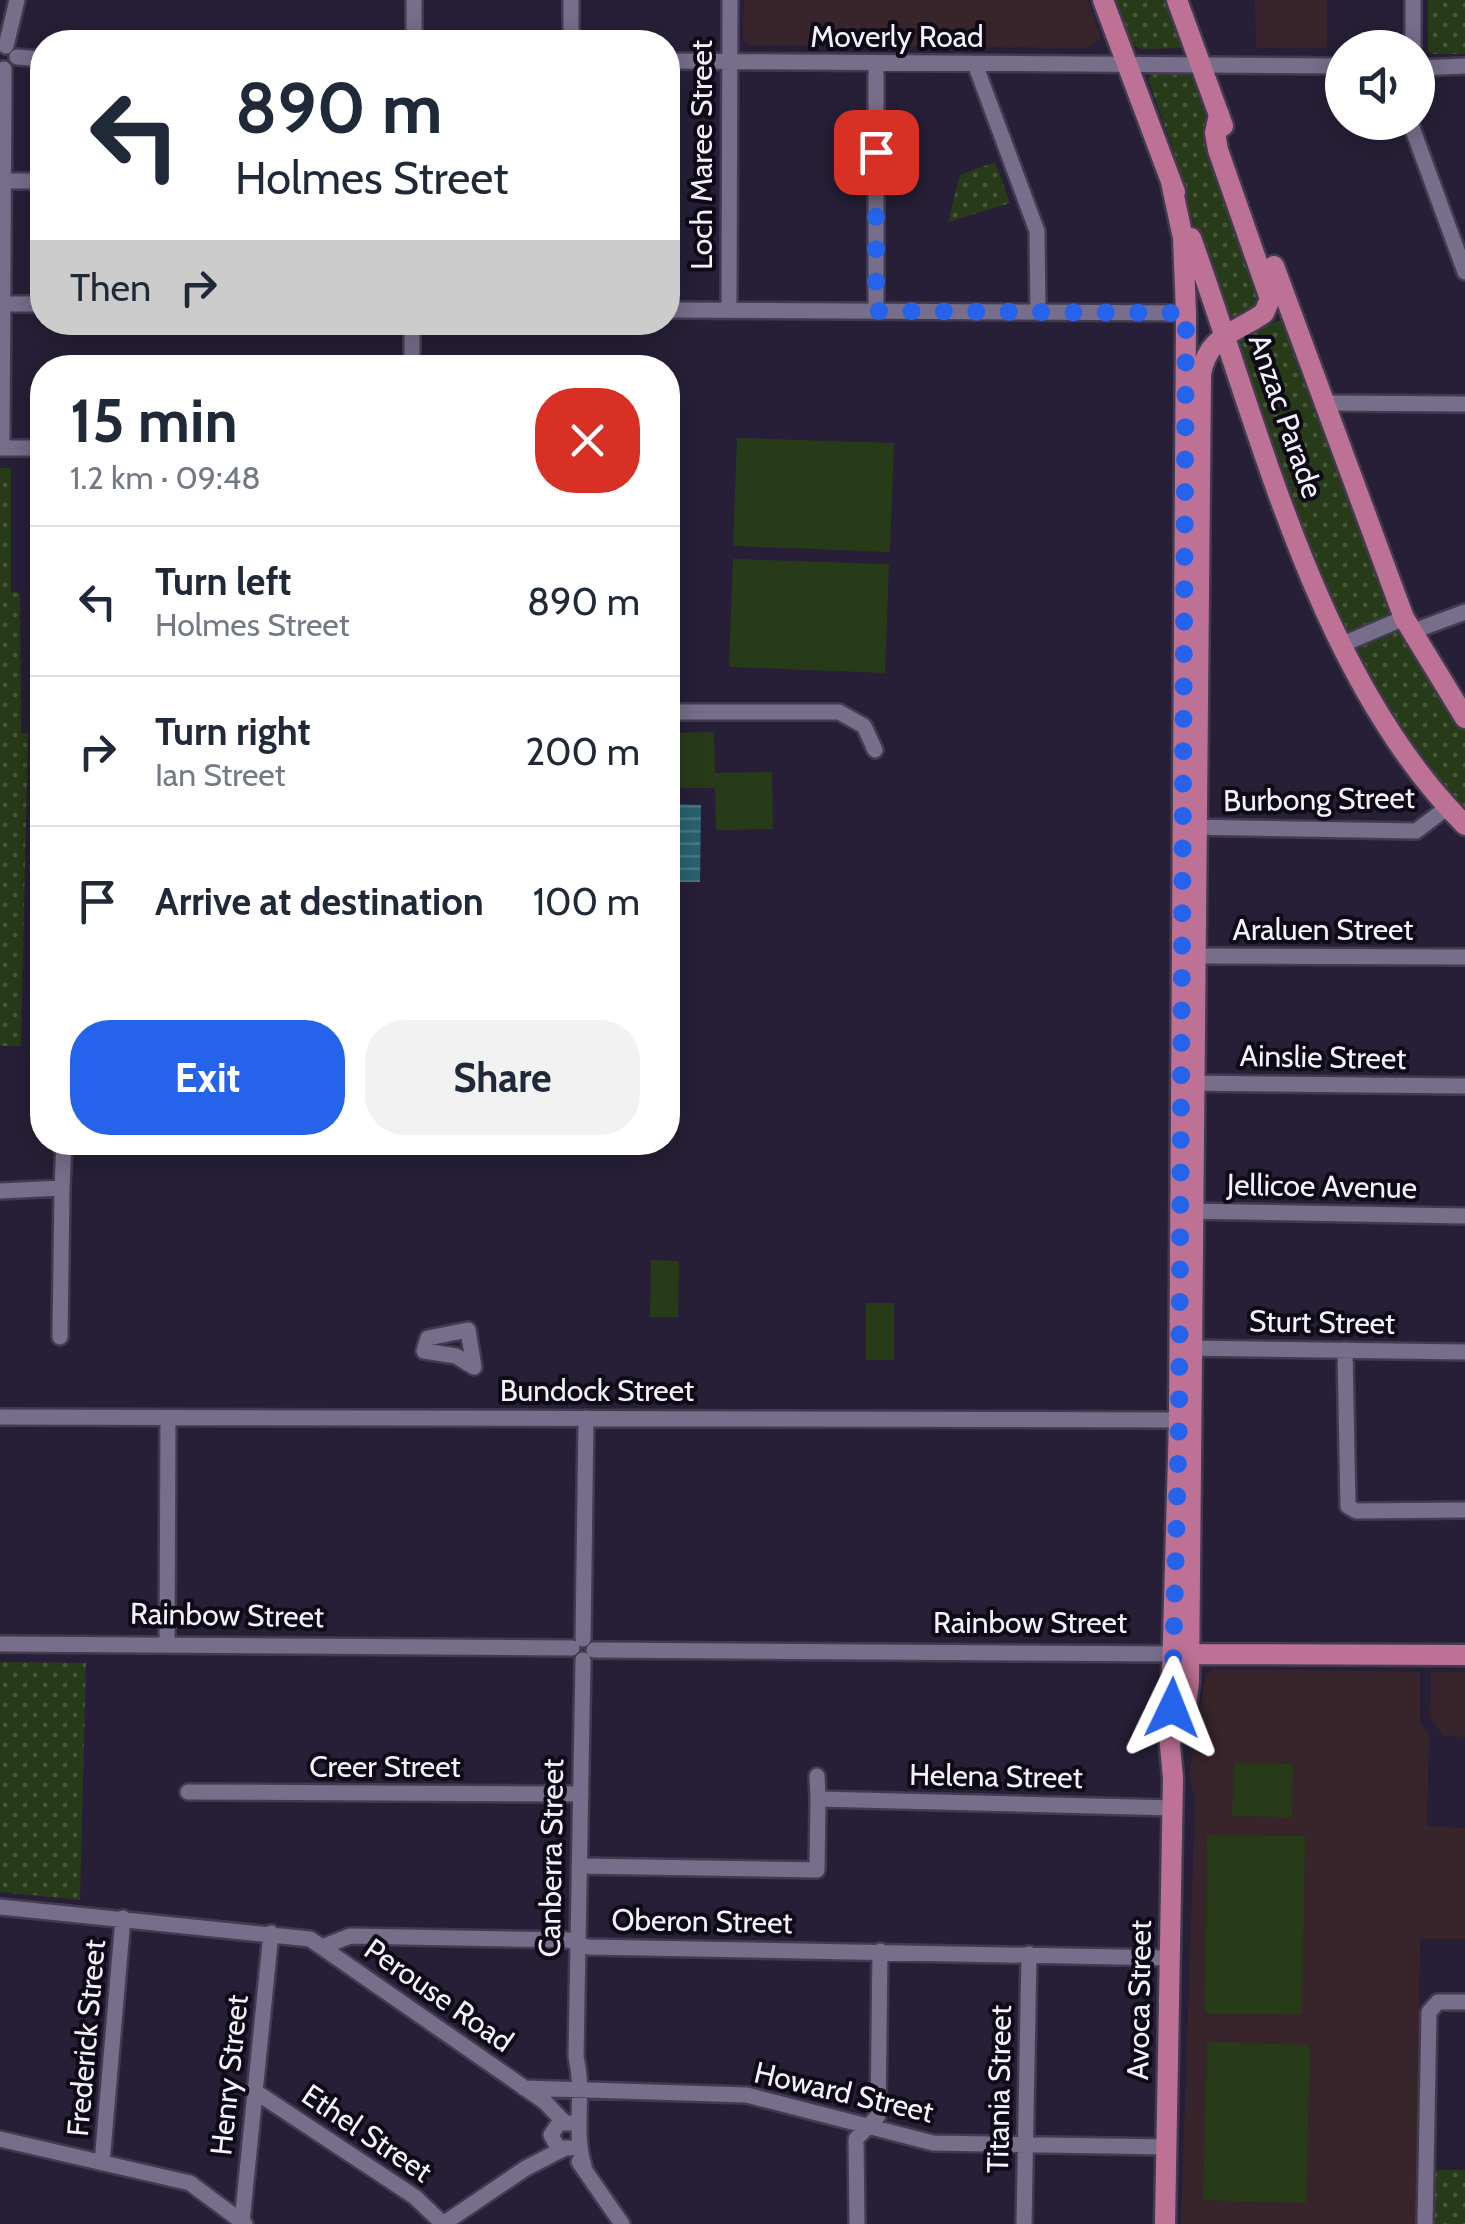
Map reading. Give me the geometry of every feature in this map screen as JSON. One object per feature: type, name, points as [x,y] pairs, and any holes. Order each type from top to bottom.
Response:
[{"type":"main road","name":"Anzac Parade","points":[[1103,0],[1341,646],[1388,730],[1465,825]]},
{"type":"main road","name":"Anzac Parade","points":[[1177,0],[1407,625],[1465,718]]},
{"type":"main road","points":[[1201,374],[1208,351],[1225,332],[1258,318],[1270,299],[1218,150],[1214,133],[1219,114]]},
{"type":"main road","name":"Avoca Street","points":[[1165,2224],[1173,1778],[1182,1654],[1186,1420],[1192,536],[1184,238],[1171,182]]},
{"type":"main road","points":[[1201,374],[1221,359],[1237,370]]},
{"type":"main road","name":"Avoca Street","points":[[1192,536],[1201,374]]},
{"type":"main road","name":"Rainbow Street","points":[[1182,1654],[1465,1655]]},
{"type":"street","points":[[17,0],[6,57],[1,448],[30,448]]},
{"type":"street","points":[[414,0],[414,30]]},
{"type":"street","points":[[571,30],[572,0]]},
{"type":"street","name":"Loch Maree Street","points":[[729,310],[730,0]]},
{"type":"street","points":[[1412,30],[1413,0]]},
{"type":"street","name":"Moverly Road","points":[[680,61],[1325,66]]},
{"type":"street","points":[[876,63],[876,311]]},
{"type":"street","points":[[975,64],[1037,231],[1038,312]]},
{"type":"street","points":[[1435,66],[1465,66]]},
{"type":"street","points":[[1418,140],[1458,230],[1465,272]]},
{"type":"street","points":[[2,181],[30,181]]},
{"type":"street","points":[[2,304],[30,304]]},
{"type":"street","points":[[680,310],[1186,313]]},
{"type":"street","points":[[1324,403],[1465,404]]},
{"type":"street","points":[[1341,646],[1465,612]]},
{"type":"street","points":[[680,712],[838,712],[864,726],[875,750]]},
{"type":"street","name":"Burbong Street","points":[[1190,827],[1416,831],[1448,807]]},
{"type":"street","name":"Araluen Street","points":[[1189,956],[1465,957]]},
{"type":"street","name":"Ainslie Street","points":[[1189,1083],[1465,1086]]},
{"type":"street","points":[[60,1337],[64,1155]]},
{"type":"street","points":[[0,1191],[63,1185]]},
{"type":"street","name":"Jellicoe Avenue","points":[[1188,1211],[1465,1216]]},
{"type":"street","name":"Sturt Street","points":[[1187,1348],[1465,1352]]},
{"type":"street","points":[[1345,1350],[1345,1501],[1356,1511],[1465,1510]]},
{"type":"street","name":"Bundock Street","points":[[0,1417],[1186,1420]]},
{"type":"street","points":[[167,1644],[168,1418]]},
{"type":"street","name":"Canberra Street","points":[[564,2135],[575,2089],[576,2057],[586,1418]]},
{"type":"street","name":"Rainbow Street","points":[[0,1644],[1182,1654]]},
{"type":"street","points":[[579,1866],[817,1870],[818,1776]]},
{"type":"street","name":"Creer Street","points":[[188,1792],[581,1794]]},
{"type":"street","name":"Helena Street","points":[[818,1799],[1173,1808]]},
{"type":"street","name":"Oberon Street","points":[[0,1907],[298,1935],[322,1947],[350,1936],[1170,1958]]},
{"type":"street","name":"Frederick Street","points":[[102,2163],[124,1918]]},
{"type":"street","name":"Henry Street","points":[[243,2223],[271,1933]]},
{"type":"street","name":"Perouse Road","points":[[322,1947],[530,2092],[564,2135]]},
{"type":"street","points":[[858,2224],[856,2139],[878,2116],[880,1951]]},
{"type":"street","name":"Titania Street","points":[[1024,2224],[1030,1954]]},
{"type":"street","points":[[1424,2224],[1429,2012],[1438,2002],[1465,2002]]},
{"type":"street","name":"Perouse Road","points":[[530,2092],[575,2089]]},
{"type":"street","name":"Howard Street","points":[[575,2089],[747,2095],[933,2144],[1167,2147]]},
{"type":"street","name":"Ethel Street","points":[[256,2092],[416,2197],[443,2224]]},
{"type":"street","points":[[443,2224],[526,2168],[564,2135],[622,2224]]},
{"type":"street","points":[[0,2139],[190,2184],[243,2223]]},
{"type":"shaded area","points":[[744,0],[1088,0],[1101,39],[1087,48],[748,45],[743,40]]},
{"type":"shaded area","points":[[1114,0],[1167,0],[1184,48],[1141,49],[1129,44]]},
{"type":"shaded area","points":[[1255,0],[1327,0],[1325,48],[1256,48]]},
{"type":"shaded area","points":[[1428,0],[1465,0],[1465,54],[1435,54],[1435,30],[1428,30]]},
{"type":"shaded area","points":[[1156,67],[1184,71],[1200,83],[1207,103],[1209,133],[1262,283],[1261,306],[1233,322],[1227,318],[1179,183],[1177,161],[1148,79]]},
{"type":"shaded area","points":[[995,162],[1010,203],[948,222],[960,175]]},
{"type":"shaded area","points":[[1284,319],[1396,613],[1350,632],[1331,608],[1235,336]]},
{"type":"shaded area","points":[[737,438],[894,443],[890,552],[733,546]]},
{"type":"shaded area","points":[[0,468],[11,468],[11,592],[20,593],[21,733],[28,733],[21,1046],[0,1046]]},
{"type":"shaded area","points":[[733,559],[889,564],[885,673],[729,667]]},
{"type":"shaded area","points":[[1403,629],[1465,727],[1465,816],[1409,748],[1352,650]]},
{"type":"shaded area","points":[[714,732],[715,773],[772,772],[773,829],[716,830],[715,788],[680,788],[680,733]]},
{"type":"shaded area","points":[[680,804],[701,805],[700,882],[680,882]]},
{"type":"shaded area","points":[[651,1260],[679,1261],[678,1317],[650,1317]]},
{"type":"shaded area","points":[[866,1303],[894,1303],[894,1360],[866,1360]]},
{"type":"shaded area","points":[[0,1662],[86,1663],[80,1900],[0,1892]]},
{"type":"shaded area","points":[[1214,1669],[1420,1672],[1420,1722],[1429,1735],[1427,1826],[1465,1828],[1465,1939],[1420,1939],[1417,2224],[1181,2224],[1195,1800],[1189,1775],[1206,1674]]},
{"type":"shaded area","points":[[1431,1672],[1465,1672],[1465,1737],[1444,1736],[1430,1718]]},
{"type":"shaded area","points":[[1234,1763],[1293,1764],[1292,1817],[1232,1816]]},
{"type":"shaded area","points":[[1207,1835],[1305,1836],[1302,2014],[1205,2013]]},
{"type":"shaded area","points":[[1207,2042],[1310,2045],[1306,2203],[1203,2200]]},
{"type":"shaded area","points":[[1430,2170],[1465,2170],[1465,2224],[1429,2224]]},
{"type":"route","points":[[876,152],[876,311],[1186,313],[1179,1420],[1172,1708]]}]
